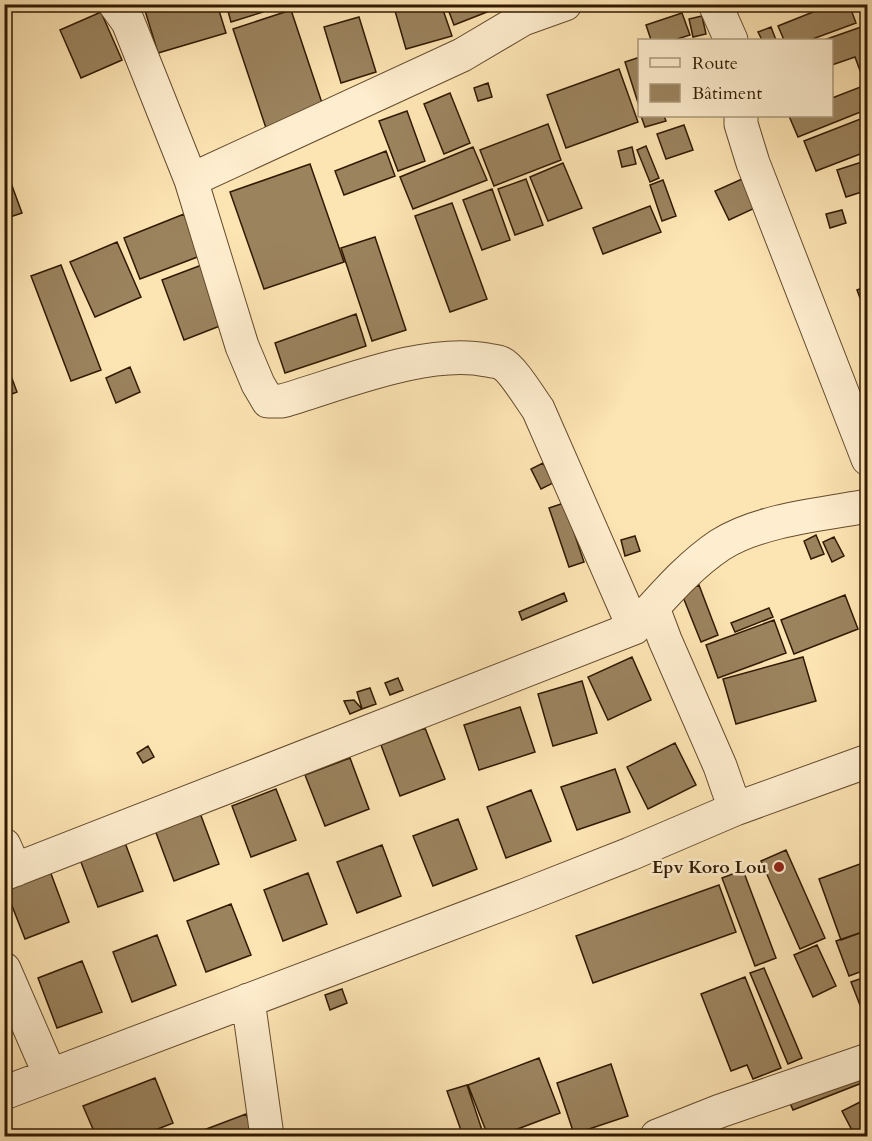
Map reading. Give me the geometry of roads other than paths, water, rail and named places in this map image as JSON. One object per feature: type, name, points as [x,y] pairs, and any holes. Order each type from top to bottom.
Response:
[{"type":"street","points":[[116,4],[128,22],[191,180],[243,346],[258,384],[268,401],[282,401],[382,371],[435,359],[471,357],[501,363],[538,409],[644,618],[665,640],[720,766],[735,809]]},
{"type":"street","points":[[191,180],[462,55],[523,19],[565,4]]},
{"type":"street","points":[[715,4],[730,39]]},
{"type":"street","points":[[741,117],[753,163],[867,459]]},
{"type":"street","points":[[8,863],[644,618],[696,562],[722,543],[755,529],[810,515],[867,506]]},
{"type":"street","points":[[4,1093],[537,891],[735,809],[867,762]]},
{"type":"street","points":[[4,969],[50,1075]]},
{"type":"street","points":[[248,1000],[267,1137]]},
{"type":"street","points":[[657,1137],[720,1111],[867,1060]]},
{"type":"place","name":"Epv Koro Lou","points":[[779,867]]}]
